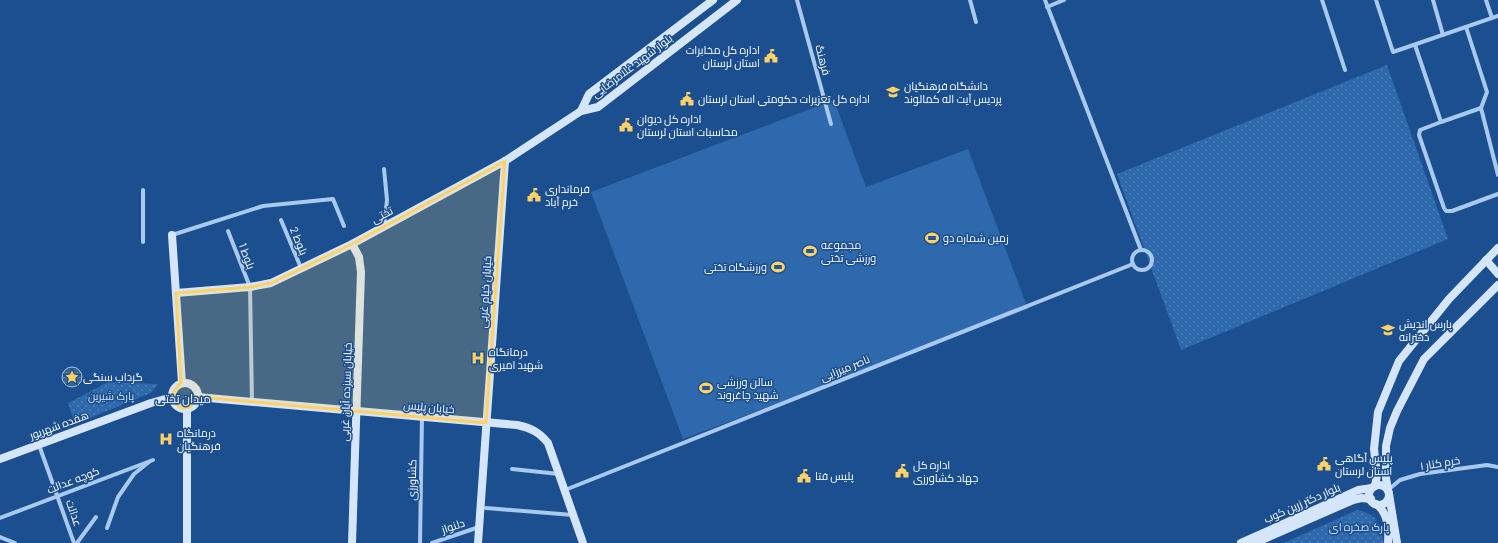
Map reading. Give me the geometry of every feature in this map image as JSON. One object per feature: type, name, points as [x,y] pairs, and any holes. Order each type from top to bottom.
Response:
[{"type":"main road","name":"بلوار شهید غلامرضایی","points":[[581,111],[589,94],[713,0]]},
{"type":"main road","name":"بلوار شهید غلامرضایی","points":[[581,111],[598,107],[737,0]]},
{"type":"main road","name":"تختی","points":[[176,292],[250,287],[272,283],[352,244],[505,161],[581,111]]},
{"type":"main road","name":"خیابان خیام غربی","points":[[478,543],[505,161]]},
{"type":"main road","points":[[172,235],[182,383]]},
{"type":"main road","name":"خیابان سیزده آبان غربی","points":[[352,244],[359,257],[361,272],[352,543]]},
{"type":"main road","points":[[1388,543],[1388,526],[1384,512],[1374,502],[1370,493],[1374,487],[1377,475],[1374,449],[1378,412],[1399,361],[1449,298],[1498,248]]},
{"type":"main road","points":[[1486,260],[1498,274]]},
{"type":"main road","points":[[1397,543],[1386,478],[1386,446],[1390,428],[1397,411],[1424,359],[1498,285]]},
{"type":"main road","points":[[182,383],[193,386],[197,393],[195,404],[187,408],[175,404],[172,397],[173,390],[182,383]]},
{"type":"main road","name":"هفده شهریور","points":[[0,459],[151,403],[172,397]]},
{"type":"main road","name":"خیابان پلیس","points":[[197,397],[517,425],[529,428],[540,434],[548,443],[583,543]]},
{"type":"main road","points":[[187,408],[187,543]]},
{"type":"main road","points":[[1374,487],[1381,485],[1389,492]]},
{"type":"main road","name":"بلوار دکتر زرین کوب","points":[[1241,543],[1350,493],[1374,487]]},
{"type":"main road","points":[[1374,502],[1379,504],[1388,500],[1389,492]]},
{"type":"main road","name":"بلوار دکتر زرین کوب","points":[[1255,543],[1353,500],[1361,498],[1374,502]]},
{"type":"street","name":"فرهنگ","points":[[797,0],[831,124]]},
{"type":"street","points":[[970,0],[976,22]]},
{"type":"street","points":[[1045,0],[1141,250]]},
{"type":"street","points":[[1047,7],[1064,0]]},
{"type":"street","points":[[1322,0],[1345,70]]},
{"type":"street","points":[[1376,0],[1393,52],[1498,16]]},
{"type":"street","points":[[1433,0],[1443,35]]},
{"type":"street","points":[[1486,0],[1492,18]]},
{"type":"street","points":[[1466,27],[1487,92],[1481,108],[1498,175]]},
{"type":"street","points":[[1415,45],[1441,122]]},
{"type":"street","points":[[1481,108],[1420,130],[1419,136],[1446,211],[1452,211],[1498,194]]},
{"type":"street","points":[[384,169],[387,200],[384,226]]},
{"type":"street","points":[[143,190],[143,242]]},
{"type":"street","points":[[172,235],[263,206],[333,199],[344,226]]},
{"type":"street","name":"بلوط 2","points":[[281,220],[301,268]]},
{"type":"street","name":"بلوط 1","points":[[228,232],[250,287]]},
{"type":"street","points":[[1141,250],[1148,252],[1152,261],[1147,269],[1140,270],[1133,264],[1134,255],[1141,250]]},
{"type":"street","name":"ناصر میرزایی","points":[[565,490],[1133,264]]},
{"type":"street","points":[[250,287],[252,402]]},
{"type":"street","name":"کشاورزی","points":[[420,543],[422,417]]},
{"type":"street","name":"عدالت","points":[[39,444],[74,543]]},
{"type":"street","name":"کوچه عدالت","points":[[0,518],[153,460],[134,474],[118,497],[107,528]]},
{"type":"street","name":"خرم کنار ۱","points":[[1389,492],[1400,480],[1420,474],[1487,465],[1498,467]]},
{"type":"street","points":[[512,469],[559,474]]},
{"type":"street","points":[[486,508],[573,515]]},
{"type":"street","points":[[77,543],[96,517]]},
{"type":"street","name":"دلنواز","points":[[432,543],[479,527]]},
{"type":"street","points":[[0,537],[15,543]]},
{"type":"highlighted area","points":[[505,161],[486,423],[198,397],[190,407],[182,408],[175,404],[172,394],[181,382],[176,293],[250,287],[271,283],[352,244]]},
{"type":"green space","points":[[1387,65],[1448,239],[1181,350],[1117,174]]},
{"type":"green space","name":"مجموعه ورزشی تختی","points":[[834,100],[866,187],[968,149],[1028,309],[683,439],[591,192]]},
{"type":"green space","name":"پارک شیرین","points":[[108,382],[158,384],[151,393],[75,424],[68,403]]},
{"type":"green space","name":"پارک صخره ای","points":[[1357,510],[1370,514],[1374,517],[1381,530],[1384,543],[1284,543]]},
{"type":"shaded area","points":[[72,367],[79,370],[82,377],[79,384],[72,387],[65,384],[62,377],[65,370]]},
{"type":"place","name":"اداره کل مخابرات استان لرستان","points":[[771,56]]},
{"type":"place","name":"دانشگاه فرهنگیان پردیس آیت اله کمالوند","points":[[893,92]]},
{"type":"place","name":"اداره کل تعزیرات حکومتی استان لرستان","points":[[687,99]]},
{"type":"place","name":"اداره کل دیوان محاسبات استان لرستان","points":[[626,125]]},
{"type":"place","name":"فرمانداری خرم آباد","points":[[534,195]]},
{"type":"place","name":"زمین شماره دو","points":[[932,238]]},
{"type":"place","name":"مجموعه ورزشی تختی","points":[[810,251]]},
{"type":"place","name":"ورزشگاه تختی","points":[[778,267]]},
{"type":"place","name":"پارس اندیش دخترانه","points":[[1388,330]]},
{"type":"place","name":"درمانگاه شهید امیری","points":[[478,358]]},
{"type":"place","name":"گرداب سنگی","points":[[72,377]]},
{"type":"place","name":"سالن ورزشی شهید چاغروند","points":[[706,388]]},
{"type":"place","name":"درمانگاه فرهنگیان","points":[[166,439]]},
{"type":"place","name":"پلیس آگاهی استان لرستان","points":[[1324,464]]},
{"type":"place","name":"اداره کل جهاد کشاورزی","points":[[902,471]]},
{"type":"place","name":"پلیس فتا","points":[[804,476]]},
{"type":"district","name":"میدان تختی","points":[[183,399]]}]
